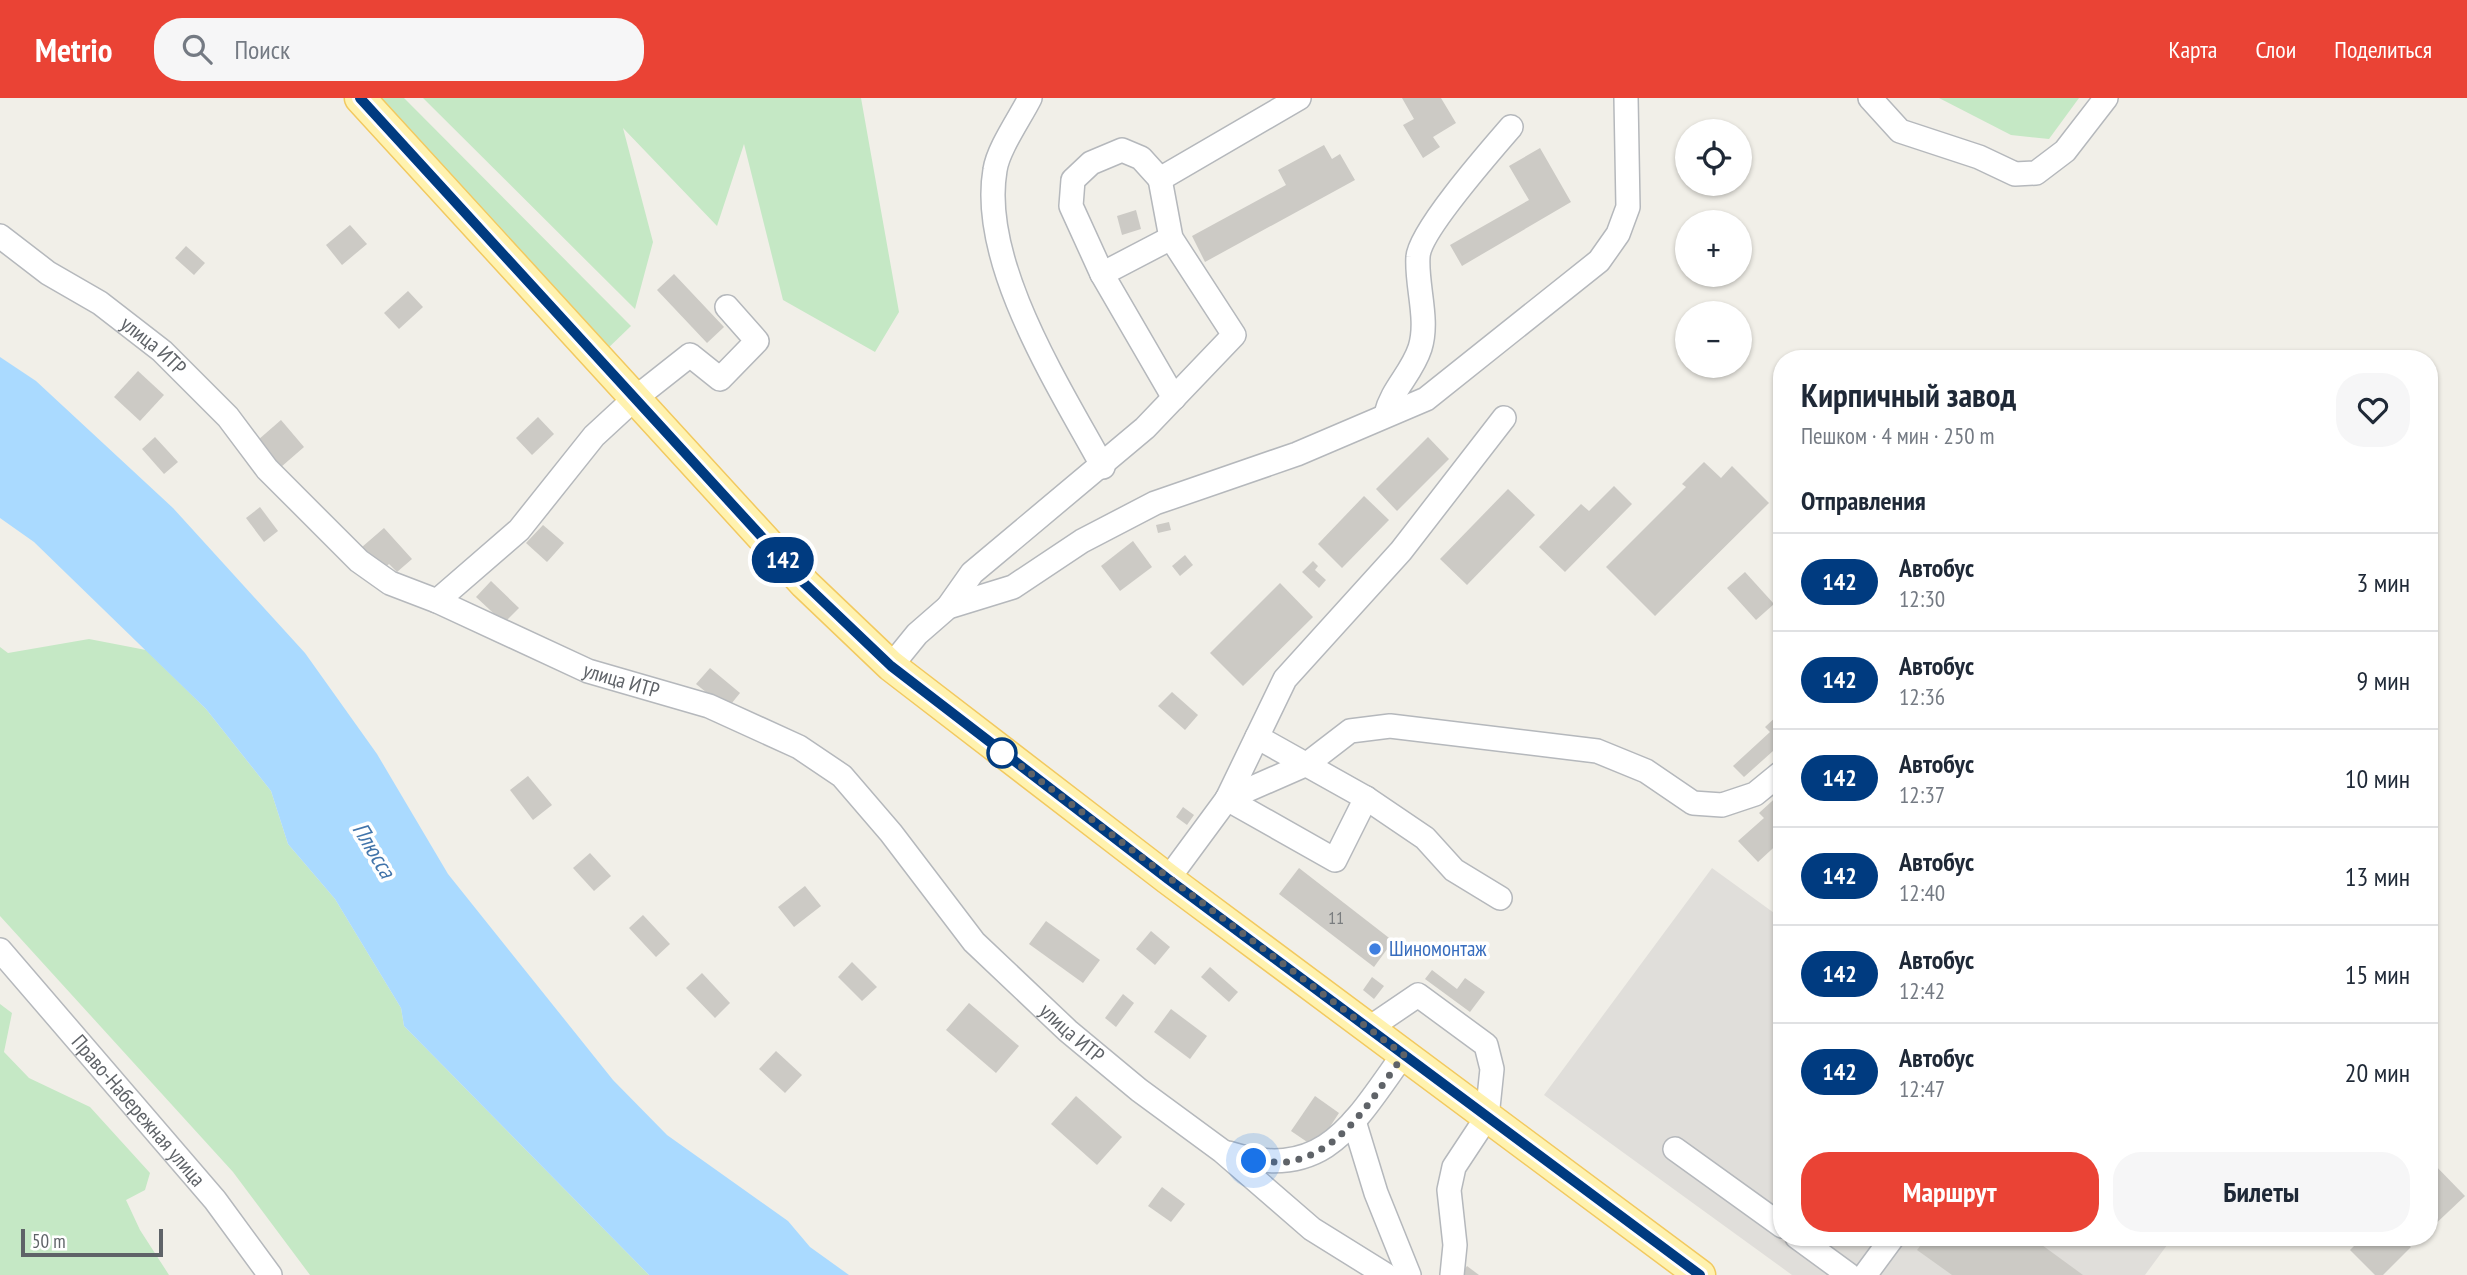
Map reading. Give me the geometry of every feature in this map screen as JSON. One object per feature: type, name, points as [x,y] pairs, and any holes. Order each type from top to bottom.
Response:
[{"type":"main road","points":[[360,98],[633,400],[805,584],[891,666],[1168,879],[1700,1275]]},
{"type":"street","points":[[1030,98],[995,167],[993,203],[1001,247],[1029,331],[1103,467]]},
{"type":"street","points":[[1160,179],[1298,98]]},
{"type":"street","points":[[948,607],[1013,587],[1082,541],[1156,503],[1297,454],[1426,399],[1599,261],[1618,234],[1628,207],[1626,98]]},
{"type":"street","points":[[1870,98],[1900,131],[1979,157],[2015,174],[2036,173],[2065,151],[2106,98]]},
{"type":"street","points":[[1386,414],[1391,395],[1407,374],[1421,346],[1418,254],[1454,194],[1511,127]]},
{"type":"street","points":[[891,666],[917,634],[948,607],[972,573],[1103,467],[1174,398],[1234,335],[1171,238],[1160,179],[1141,158],[1122,150],[1091,163],[1073,180],[1071,205],[1102,274],[1174,398]]},
{"type":"street","name":"улица ИТР","points":[[0,236],[48,273],[100,303],[162,351],[228,417],[267,469],[359,561],[390,583],[437,601],[588,671],[709,706],[799,747],[842,776],[891,833],[974,942],[1088,1048],[1139,1090],[1222,1151],[1312,1229],[1386,1275]]},
{"type":"street","points":[[1102,274],[1171,238]]},
{"type":"street","points":[[437,601],[519,530],[594,436],[633,400],[690,355],[720,379],[757,341],[727,307]]},
{"type":"street","points":[[1168,879],[1227,799],[1285,679],[1401,551],[1504,418]]},
{"type":"street","points":[[1227,799],[1307,764],[1350,731],[1390,726],[1597,751],[1646,771],[1693,803],[1722,805],[1755,794],[1773,779]]},
{"type":"street","points":[[1257,737],[1366,798],[1426,838],[1454,870],[1500,898]]},
{"type":"street","points":[[1227,799],[1335,860],[1366,798]]},
{"type":"street","name":"Право-Набережная улица","points":[[0,950],[215,1200],[271,1275]]},
{"type":"street","points":[[1368,1029],[1418,995],[1486,1045],[1492,1069],[1487,1116],[1454,1167],[1449,1190],[1455,1245],[1452,1275]]},
{"type":"street","name":"улица ИТР","points":[[1222,1151],[1254,1161],[1287,1162],[1315,1153],[1356,1119],[1404,1055]]},
{"type":"street","points":[[1356,1119],[1376,1193],[1409,1275]]},
{"type":"street","points":[[1675,1149],[1773,1220]]},
{"type":"street","points":[[1809,1246],[1849,1275]]},
{"type":"street","points":[[1865,1275],[1887,1246]]},
{"type":"shaded area","points":[[1712,868],[1773,912],[1773,1246],[2166,1246],[2145,1275],[1792,1275],[1544,1095]]},
{"type":"green space","points":[[374,98],[404,98],[631,326],[603,353]]},
{"type":"green space","points":[[423,98],[861,98],[899,312],[875,352],[783,300],[744,144],[717,226],[623,128],[653,242],[635,309]]},
{"type":"green space","points":[[1939,98],[2079,98],[2049,139],[2011,135]]},
{"type":"green space","points":[[89,639],[146,650],[206,709],[271,791],[288,844],[335,899],[401,1008],[404,1026],[649,1275],[310,1275],[233,1172],[0,916],[0,647],[8,653]]},
{"type":"green space","points":[[0,1004],[12,1013],[4,1052],[29,1078],[90,1107],[150,1173],[145,1190],[126,1200],[140,1230],[169,1275],[0,1275]]},
{"type":"water","name":"Плюсса","points":[[0,357],[36,381],[173,508],[305,653],[377,754],[448,874],[613,1080],[667,1135],[788,1221],[810,1247],[849,1275],[649,1275],[404,1026],[401,1008],[335,899],[288,844],[271,791],[206,709],[34,542],[0,518]]},
{"type":"building","points":[[1402,98],[1441,98],[1456,123],[1433,137],[1440,147],[1423,158],[1403,125],[1414,119]]},
{"type":"building","points":[[1324,145],[1332,159],[1340,154],[1355,180],[1205,262],[1192,236],[1286,185],[1278,170]]},
{"type":"building","points":[[1540,148],[1571,202],[1462,266],[1450,245],[1529,200],[1509,166]]},
{"type":"building","points":[[1136,210],[1141,229],[1122,235],[1117,216]]},
{"type":"building","points":[[350,225],[367,244],[342,265],[326,245]]},
{"type":"building","points":[[186,246],[205,263],[194,275],[175,258]]},
{"type":"building","points":[[674,274],[724,327],[707,343],[657,290]]},
{"type":"building","points":[[408,291],[423,307],[399,329],[384,313]]},
{"type":"building","points":[[138,371],[164,395],[140,421],[114,397]]},
{"type":"building","points":[[538,417],[554,434],[532,455],[516,438]]},
{"type":"building","points":[[281,420],[304,447],[281,467],[258,440]]},
{"type":"building","points":[[155,437],[178,462],[164,474],[142,449]]},
{"type":"building","points":[[1428,437],[1449,459],[1397,511],[1376,489]]},
{"type":"building","points":[[1704,462],[1721,478],[1732,466],[1769,503],[1655,616],[1606,567],[1686,487],[1682,484]]},
{"type":"building","points":[[1614,486],[1632,504],[1565,572],[1539,547],[1581,504],[1589,511]]},
{"type":"building","points":[[1508,489],[1535,515],[1467,585],[1440,559]]},
{"type":"building","points":[[1364,496],[1389,520],[1342,568],[1318,544]]},
{"type":"building","points":[[260,507],[278,531],[264,542],[246,518]]},
{"type":"building","points":[[1169,522],[1171,530],[1158,533],[1156,525]]},
{"type":"building","points":[[543,525],[564,543],[547,562],[526,543]]},
{"type":"building","points":[[384,528],[412,559],[397,572],[389,564],[383,569],[362,547]]},
{"type":"building","points":[[1133,541],[1152,567],[1120,591],[1101,566]]},
{"type":"building","points":[[1185,555],[1193,565],[1180,576],[1172,566]]},
{"type":"building","points":[[1313,561],[1318,566],[1315,570],[1326,580],[1319,588],[1302,572]]},
{"type":"building","points":[[1745,572],[1773,605],[1756,620],[1727,588]]},
{"type":"building","points":[[491,581],[519,608],[504,623],[476,597]]},
{"type":"building","points":[[1280,583],[1313,617],[1243,686],[1210,653]]},
{"type":"building","points":[[710,668],[740,693],[727,709],[696,684]]},
{"type":"building","points":[[1172,692],[1198,715],[1185,730],[1158,706]]},
{"type":"building","points":[[1773,720],[1773,751],[1744,777],[1733,766],[1770,732],[1765,727]]},
{"type":"building","points":[[528,776],[552,805],[533,820],[510,790]]},
{"type":"building","points":[[1773,800],[1773,848],[1758,862],[1738,841],[1764,818],[1759,813]]},
{"type":"building","points":[[1183,807],[1194,815],[1187,825],[1176,817]]},
{"type":"building","points":[[590,853],[611,876],[594,891],[573,868]]},
{"type":"building","points":[[1299,868],[1393,941],[1374,967],[1279,894]]},
{"type":"building","points":[[805,886],[821,906],[794,927],[778,907]]},
{"type":"building","points":[[643,915],[670,944],[656,957],[629,928]]},
{"type":"building","points":[[1046,921],[1100,960],[1083,983],[1029,944]]},
{"type":"building","points":[[1151,931],[1170,947],[1155,965],[1136,949]]},
{"type":"building","points":[[852,962],[877,987],[862,1001],[838,977]]},
{"type":"building","points":[[1210,967],[1238,992],[1229,1002],[1201,977]]},
{"type":"building","points":[[1432,970],[1457,989],[1465,978],[1485,992],[1470,1012],[1425,979]]},
{"type":"building","points":[[702,973],[730,1003],[715,1018],[686,988]]},
{"type":"building","points":[[1372,977],[1384,986],[1374,999],[1363,990]]},
{"type":"building","points":[[1123,994],[1134,1003],[1116,1027],[1105,1018]]},
{"type":"building","points":[[969,1003],[1019,1046],[996,1073],[946,1030]]},
{"type":"building","points":[[1171,1009],[1207,1036],[1190,1059],[1154,1032]]},
{"type":"building","points":[[776,1051],[802,1075],[785,1093],[759,1069]]},
{"type":"building","points":[[1076,1096],[1122,1137],[1097,1165],[1051,1124]]},
{"type":"building","points":[[1315,1096],[1339,1113],[1316,1148],[1291,1131]]},
{"type":"building","points":[[2438,1168],[2465,1196],[2438,1222]]},
{"type":"building","points":[[1162,1187],[1185,1204],[1171,1222],[1148,1206]]},
{"type":"building","points":[[1920,1246],[2043,1246],[2083,1275],[1952,1275],[1917,1250]]},
{"type":"building","points":[[2354,1246],[2411,1247],[2383,1275],[2375,1275],[2350,1250]]},
{"type":"building","points":[[1467,1266],[1479,1275],[1460,1275]]},
{"type":"bus line","name":"142","points":[[360,98],[633,400],[805,584],[891,666],[1168,879],[1700,1275]]},
{"type":"place","name":"Шиномонтаж","points":[[1375,949]]},
{"type":"route","points":[[1002,753],[997,748],[1404,1055],[1354,1121],[1335,1140],[1315,1153],[1287,1162],[1254,1161]]}]
